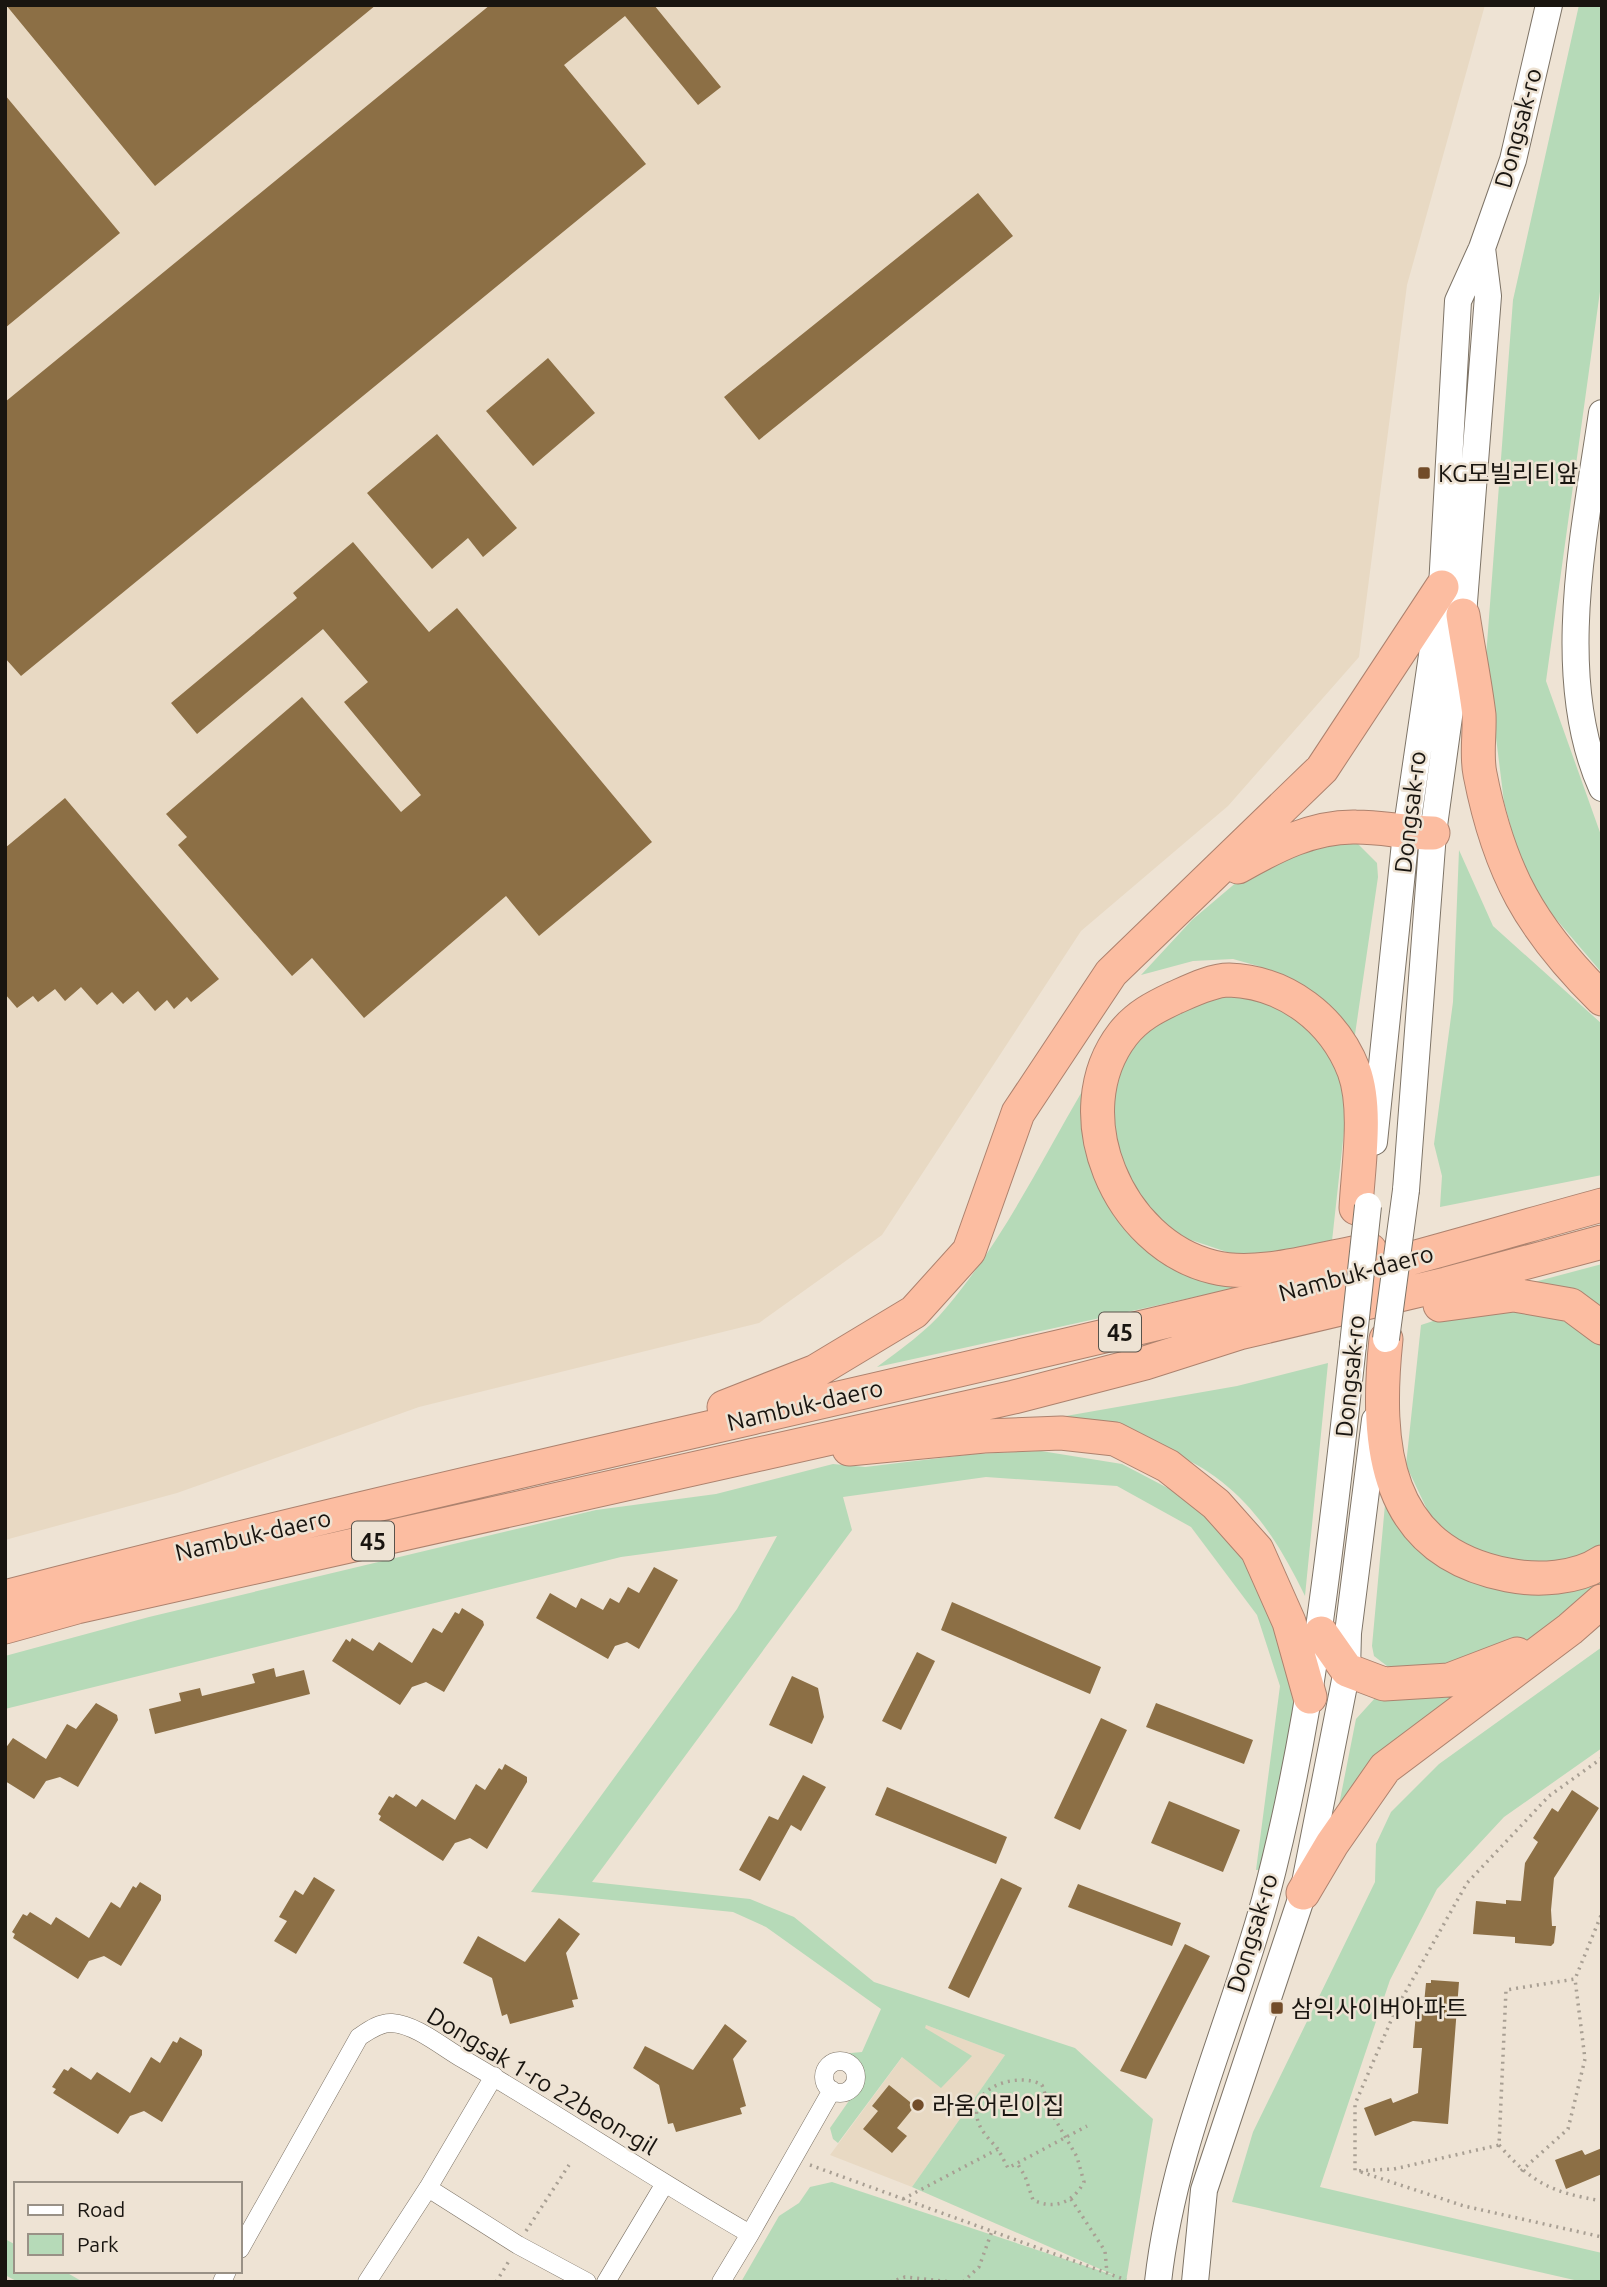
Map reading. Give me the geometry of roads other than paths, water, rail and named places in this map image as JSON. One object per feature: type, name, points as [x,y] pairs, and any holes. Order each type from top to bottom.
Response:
[{"type":"highway","points":[[635,1444],[816,1371],[914,1312],[969,1251],[1018,1113],[1111,973],[1322,769],[1442,587]]},
{"type":"highway","points":[[1463,615],[1479,716],[1479,771],[1499,851],[1523,905],[1567,965],[1602,999]]},
{"type":"highway","points":[[1193,893],[1293,838],[1329,827],[1419,833]]},
{"type":"highway","points":[[1362,1207],[1361,1099],[1355,1073],[1344,1050],[1313,1011],[1294,998],[1263,985],[1227,980],[1190,991],[1147,1010],[1124,1033],[1106,1061],[1098,1104],[1100,1147],[1112,1181],[1137,1218],[1166,1245],[1212,1267],[1257,1270],[1548,1219]]},
{"type":"highway","name":"Nambuk-daero","points":[[5,1597],[167,1555],[1247,1302],[1602,1205]]},
{"type":"highway","name":"Nambuk-daero","points":[[5,1627],[77,1607],[1014,1397],[1145,1363],[1240,1333],[1446,1284],[1602,1242]]},
{"type":"highway","points":[[1145,1363],[1457,1301],[1514,1295],[1571,1306],[1602,1328]]},
{"type":"highway","points":[[1386,1339],[1380,1393],[1388,1468],[1401,1504],[1428,1537],[1477,1569],[1527,1579],[1588,1571],[1602,1562]]},
{"type":"highway","points":[[741,1457],[906,1445],[984,1436],[1061,1433],[1115,1439],[1168,1466],[1216,1504],[1257,1550],[1289,1622],[1310,1697]]},
{"type":"highway","points":[[1303,1893],[1332,1844],[1385,1768],[1570,1629],[1602,1601]]},
{"type":"highway","points":[[1321,1633],[1347,1670],[1384,1684],[1450,1680],[1498,1664],[1570,1629]]},
{"type":"main road","name":"Dongsak-ro","points":[[1195,2282],[1204,2190],[1303,1893],[1347,1670],[1348,1633],[1406,1190],[1419,833],[1442,587],[1458,301],[1482,248],[1513,160],[1549,5]]},
{"type":"main road","name":"Dongsak-ro","points":[[1158,2282],[1181,2156],[1265,1900],[1310,1697],[1321,1633],[1353,1346],[1362,1207],[1419,833],[1463,615],[1488,296],[1482,248]]},
{"type":"main road","points":[[1602,412],[1574,632],[1576,683],[1589,759],[1602,788]]},
{"type":"street","name":"Dongsak 1-ro 22beon-gil","points":[[242,2245],[359,2037],[372,2028],[391,2022],[411,2028],[494,2076],[664,2185],[750,2234]]},
{"type":"street","points":[[367,2282],[428,2188],[494,2076]]},
{"type":"street","points":[[721,2282],[832,2090]]},
{"type":"street","points":[[606,2282],[664,2185]]},
{"type":"street","points":[[428,2188],[517,2245],[587,2282]]},
{"type":"place","name":"KG모빌리티앞","points":[[1424,473]]},
{"type":"place","name":"삼익사이버아파트","points":[[1277,2008]]},
{"type":"place","name":"라움어린이집","points":[[918,2105]]}]
